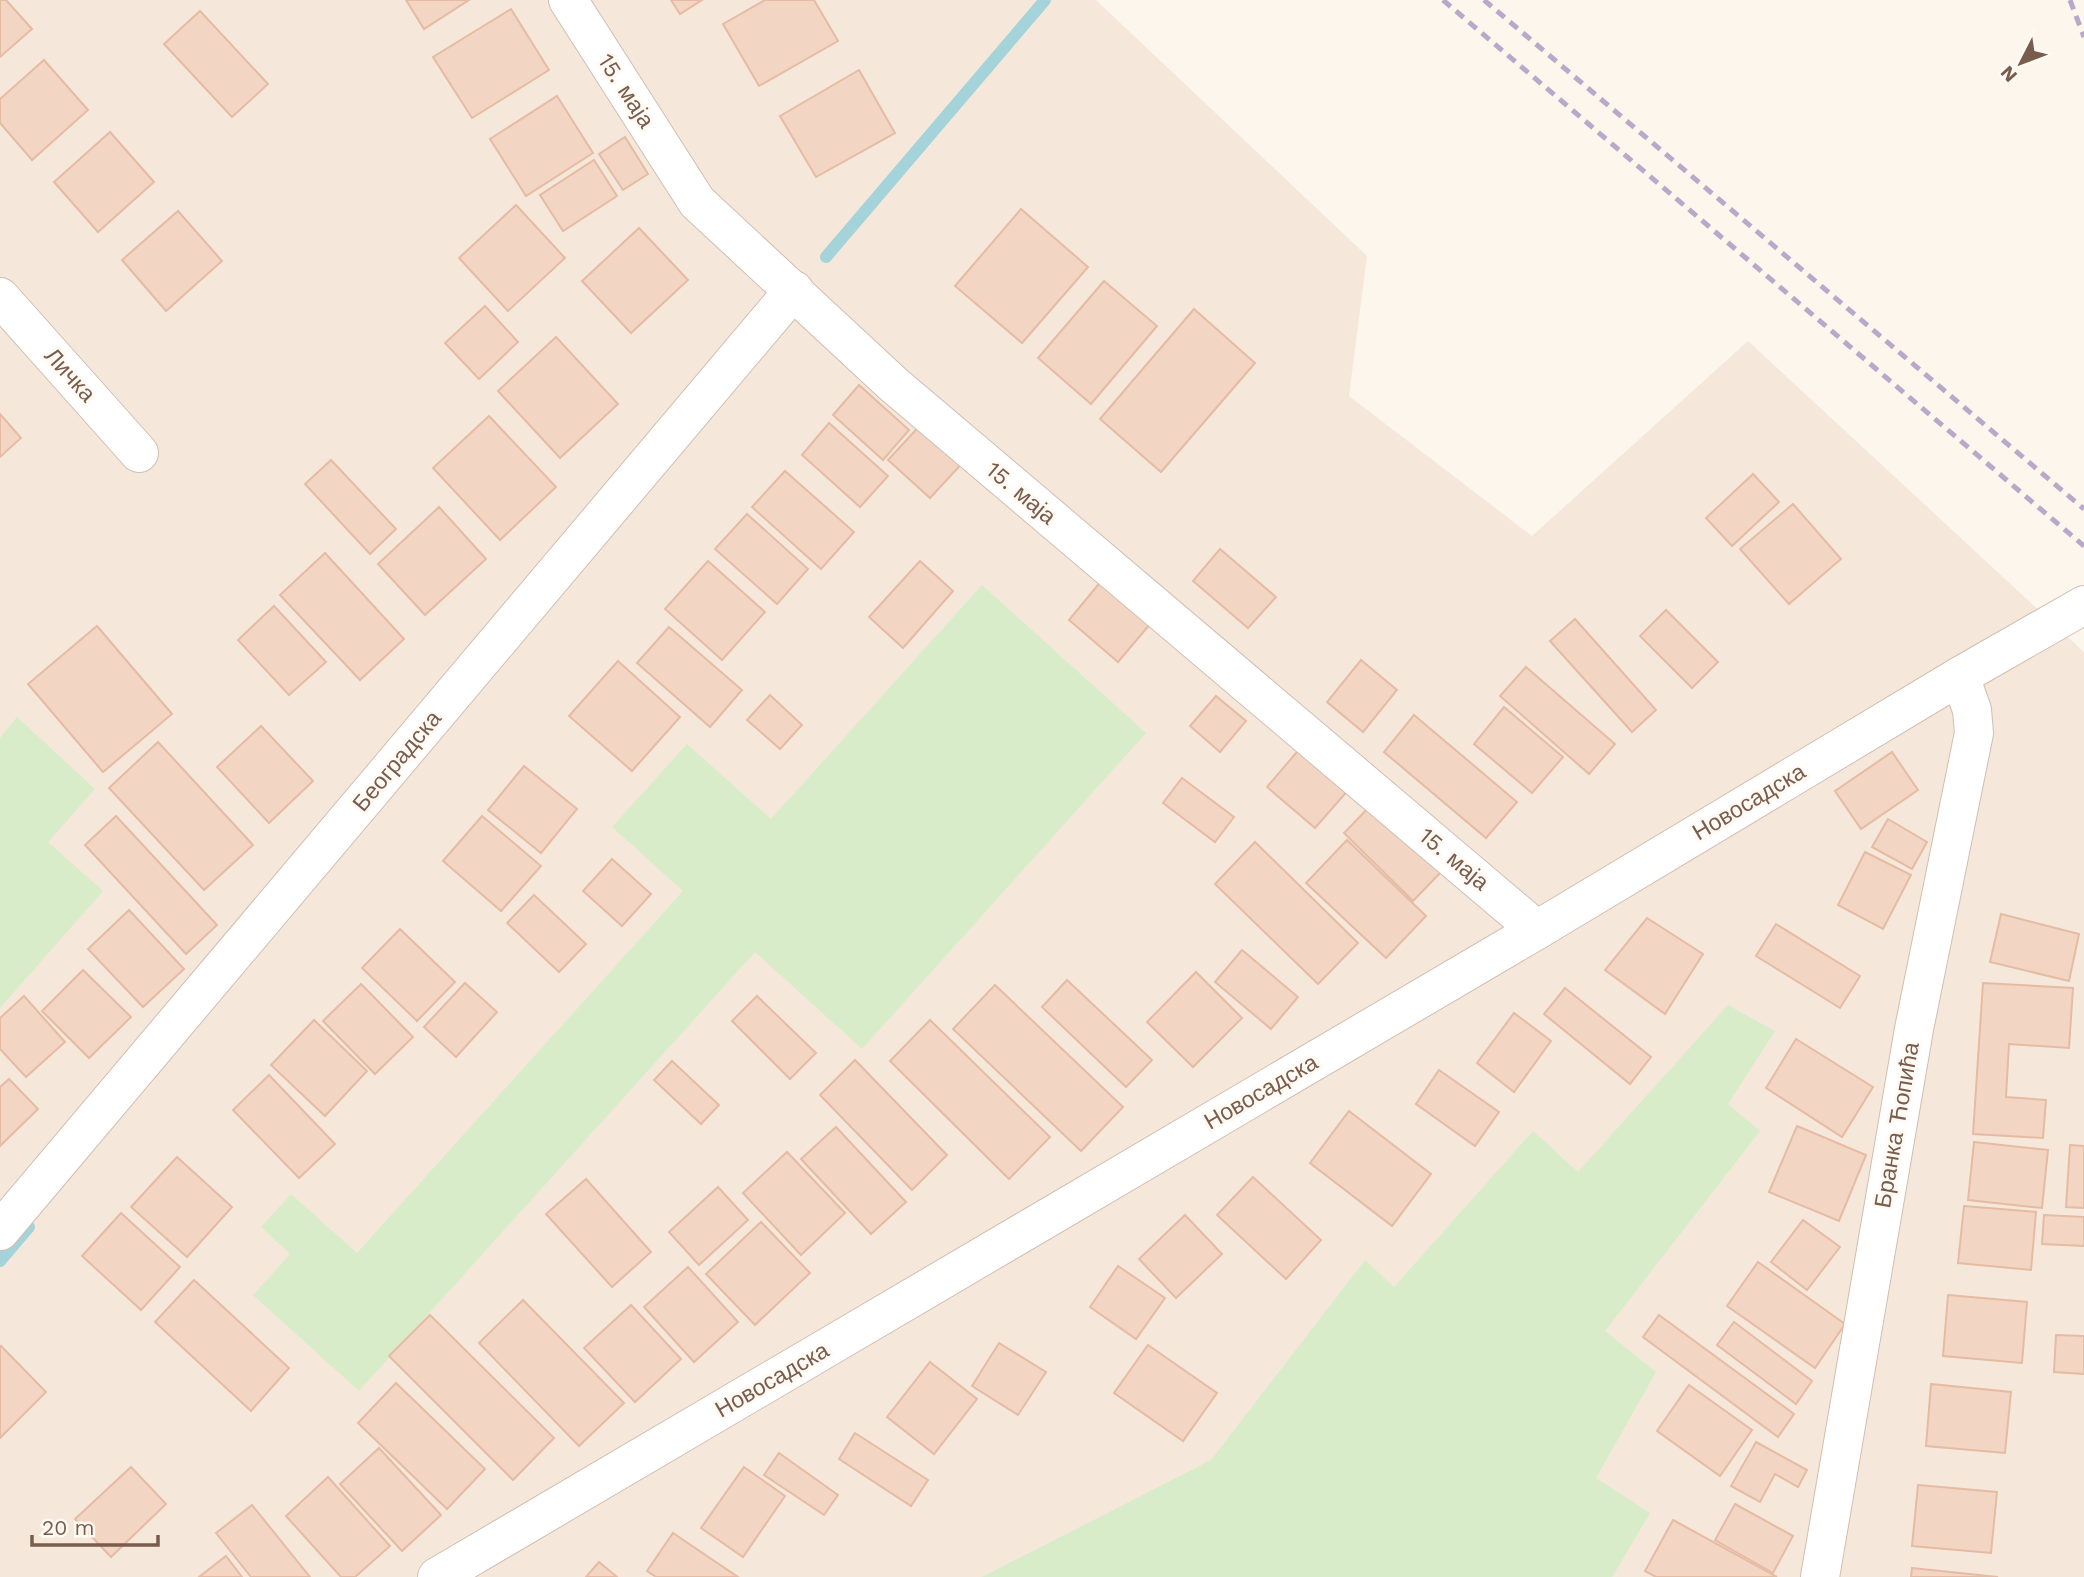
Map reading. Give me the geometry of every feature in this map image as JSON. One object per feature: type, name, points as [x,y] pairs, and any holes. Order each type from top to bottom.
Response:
[{"type":"street","name":"15. маја","points":[[568,0],[697,202],[893,384],[1537,930]]},
{"type":"street","name":"Београдска","points":[[0,1231],[794,290]]},
{"type":"street","name":"Личка","points":[[0,297],[139,453]]},
{"type":"street","name":"Новосадска","points":[[437,1577],[1537,930],[1959,676],[2084,605]]},
{"type":"street","name":"Бранка Ћопића","points":[[1820,1577],[1914,1029],[1973,733],[1972,709],[1959,676]]},
{"type":"shaded area","points":[[0,0],[1096,0],[1367,256],[1349,396],[1532,536],[1748,341],[2084,652],[2084,1577],[0,1577]]},
{"type":"green space","points":[[982,585],[1146,733],[862,1049],[755,952],[359,1391],[253,1295],[290,1254],[261,1227],[291,1194],[357,1253],[683,891],[612,827],[687,744],[771,819]]},
{"type":"green space","points":[[17,717],[95,789],[48,842],[103,891],[0,1008],[0,738]]},
{"type":"green space","points":[[1728,1005],[1775,1031],[1728,1104],[1760,1131],[1605,1331],[1656,1372],[1596,1478],[1650,1513],[1612,1577],[982,1577],[1211,1460],[1365,1260],[1394,1287],[1533,1131],[1578,1172]]},
{"type":"building","points":[[0,0],[6,0],[32,29],[0,57]]},
{"type":"building","points":[[406,0],[469,0],[424,29]]},
{"type":"building","points":[[671,0],[702,0],[680,14]]},
{"type":"building","points":[[765,0],[814,0],[838,41],[759,86],[723,24]]},
{"type":"building","points":[[511,9],[549,70],[472,118],[433,57]]},
{"type":"building","points":[[200,11],[268,84],[232,117],[164,44]]},
{"type":"building","points":[[44,60],[88,110],[32,160],[0,123],[0,99]]},
{"type":"building","points":[[859,70],[895,133],[816,177],[780,116]]},
{"type":"building","points":[[557,96],[593,153],[526,196],[490,139]]},
{"type":"building","points":[[110,132],[154,182],[98,232],[54,182]]},
{"type":"building","points":[[625,137],[648,174],[623,190],[599,154]]},
{"type":"building","points":[[594,160],[617,196],[563,231],[540,195]]},
{"type":"building","points":[[516,205],[565,258],[508,311],[459,258]]},
{"type":"building","points":[[1021,209],[1088,267],[1022,343],[955,286]]},
{"type":"building","points":[[178,211],[222,261],[166,311],[122,260]]},
{"type":"building","points":[[639,228],[688,280],[631,333],[582,281]]},
{"type":"building","points":[[1104,281],[1157,326],[1091,404],[1038,358]]},
{"type":"building","points":[[485,306],[518,342],[479,379],[445,343]]},
{"type":"building","points":[[1194,309],[1255,363],[1161,472],[1100,419]]},
{"type":"building","points":[[556,337],[618,404],[560,458],[498,391]]},
{"type":"building","points":[[859,385],[909,430],[883,460],[833,415]]},
{"type":"building","points":[[0,414],[21,438],[0,457]]},
{"type":"building","points":[[489,416],[556,487],[500,540],[433,468]]},
{"type":"building","points":[[925,420],[967,458],[930,498],[888,460]]},
{"type":"building","points":[[829,423],[888,476],[860,507],[802,455]]},
{"type":"building","points":[[331,460],[396,529],[370,554],[305,484]]},
{"type":"building","points":[[785,471],[854,532],[821,569],[752,507]]},
{"type":"building","points":[[1753,474],[1779,502],[1732,546],[1706,518]]},
{"type":"building","points":[[1793,504],[1841,559],[1789,604],[1740,549]]},
{"type":"building","points":[[439,507],[486,559],[425,615],[378,564]]},
{"type":"building","points":[[747,514],[808,569],[777,604],[715,549]]},
{"type":"building","points":[[1220,549],[1276,597],[1248,628],[1193,581]]},
{"type":"building","points":[[325,553],[404,639],[360,680],[280,595]]},
{"type":"building","points":[[708,561],[765,612],[722,660],[665,609]]},
{"type":"building","points":[[920,561],[953,591],[903,648],[869,617]]},
{"type":"building","points":[[1107,574],[1156,617],[1118,662],[1069,620]]},
{"type":"building","points":[[274,606],[326,662],[289,695],[238,640]]},
{"type":"building","points":[[1666,610],[1718,662],[1692,688],[1640,636]]},
{"type":"building","points":[[1575,619],[1656,710],[1632,732],[1550,641]]},
{"type":"building","points":[[97,626],[172,714],[103,772],[28,684]]},
{"type":"building","points":[[669,627],[742,690],[710,727],[637,663]]},
{"type":"building","points":[[1361,660],[1397,690],[1363,732],[1327,702]]},
{"type":"building","points":[[618,661],[680,717],[632,771],[569,716]]},
{"type":"building","points":[[1526,667],[1615,744],[1589,774],[1500,696]]},
{"type":"building","points":[[770,695],[802,725],[780,749],[747,720]]},
{"type":"building","points":[[1216,696],[1246,721],[1220,752],[1190,726]]},
{"type":"building","points":[[1504,707],[1563,757],[1532,793],[1474,744]]},
{"type":"building","points":[[1414,715],[1517,802],[1486,838],[1384,752]]},
{"type":"building","points":[[261,726],[313,781],[269,823],[217,767]]},
{"type":"building","points":[[158,742],[253,845],[204,890],[109,788]]},
{"type":"building","points":[[1302,746],[1350,788],[1315,828],[1267,787]]},
{"type":"building","points":[[1892,752],[1918,790],[1861,829],[1835,791]]},
{"type":"building","points":[[524,766],[577,809],[541,853],[488,810]]},
{"type":"building","points":[[1182,778],[1234,817],[1215,842],[1163,803]]},
{"type":"building","points":[[1375,801],[1444,869],[1413,901],[1344,833]]},
{"type":"building","points":[[116,816],[217,925],[186,954],[85,845]]},
{"type":"building","points":[[482,816],[541,866],[501,911],[443,861]]},
{"type":"building","points":[[1888,819],[1927,842],[1912,869],[1872,847]]},
{"type":"building","points":[[1347,840],[1426,916],[1386,958],[1306,883]]},
{"type":"building","points":[[1255,842],[1358,943],[1318,984],[1215,884]]},
{"type":"building","points":[[1865,852],[1911,875],[1883,929],[1838,905]]},
{"type":"building","points":[[612,859],[651,894],[622,926],[583,891]]},
{"type":"building","points":[[534,895],[586,944],[559,972],[507,923]]},
{"type":"building","points":[[129,910],[184,969],[143,1007],[88,949]]},
{"type":"building","points":[[2001,914],[2079,934],[2069,981],[1990,962]]},
{"type":"building","points":[[1647,918],[1703,954],[1665,1014],[1605,970]]},
{"type":"building","points":[[1776,924],[1860,976],[1840,1008],[1756,956]]},
{"type":"building","points":[[400,929],[455,982],[417,1021],[362,968]]},
{"type":"building","points":[[1242,950],[1298,997],[1271,1029],[1215,982]]},
{"type":"building","points":[[83,970],[131,1017],[89,1058],[42,1011]]},
{"type":"building","points":[[1196,972],[1242,1018],[1193,1067],[1147,1022]]},
{"type":"building","points":[[1067,980],[1152,1060],[1126,1087],[1042,1007]]},
{"type":"building","points":[[465,983],[497,1012],[456,1057],[424,1027]]},
{"type":"building","points":[[1983,983],[2073,988],[2069,1048],[2009,1044],[2006,1097],[2046,1100],[2043,1138],[1973,1134]]},
{"type":"building","points":[[361,984],[413,1037],[375,1074],[323,1021]]},
{"type":"building","points":[[995,985],[1123,1107],[1081,1151],[953,1029]]},
{"type":"building","points":[[1565,988],[1651,1057],[1630,1084],[1544,1014]]},
{"type":"building","points":[[24,996],[65,1042],[26,1077],[0,1049],[0,1018]]},
{"type":"building","points":[[757,996],[816,1053],[790,1079],[732,1021]]},
{"type":"building","points":[[1514,1013],[1551,1041],[1514,1092],[1477,1063]]},
{"type":"building","points":[[314,1020],[367,1071],[325,1116],[271,1065]]},
{"type":"building","points":[[930,1020],[1050,1137],[1009,1179],[890,1061]]},
{"type":"building","points":[[1796,1039],[1873,1087],[1842,1137],[1766,1088]]},
{"type":"building","points":[[855,1060],[947,1155],[912,1190],[820,1095]]},
{"type":"building","points":[[672,1061],[719,1105],[701,1124],[654,1080]]},
{"type":"building","points":[[1439,1070],[1499,1112],[1475,1146],[1416,1104]]},
{"type":"building","points":[[269,1075],[335,1144],[299,1178],[233,1110]]},
{"type":"building","points":[[9,1079],[38,1109],[0,1146],[0,1087]]},
{"type":"building","points":[[1349,1111],[1431,1174],[1392,1226],[1310,1163]]},
{"type":"building","points":[[1797,1126],[1866,1155],[1839,1221],[1769,1192]]},
{"type":"building","points":[[836,1127],[906,1202],[871,1234],[801,1159]]},
{"type":"building","points":[[1974,1142],[2048,1150],[2042,1208],[1968,1200]]},
{"type":"building","points":[[2070,1145],[2084,1146],[2084,1208],[2066,1207]]},
{"type":"building","points":[[787,1152],[845,1213],[801,1255],[743,1193]]},
{"type":"building","points":[[177,1157],[232,1207],[187,1257],[131,1207]]},
{"type":"building","points":[[1253,1177],[1321,1240],[1286,1279],[1217,1215]]},
{"type":"building","points":[[586,1179],[651,1252],[612,1287],[546,1214]]},
{"type":"building","points":[[718,1187],[748,1220],[699,1265],[669,1232]]},
{"type":"building","points":[[1964,1206],[2036,1212],[2031,1270],[1958,1263]]},
{"type":"building","points":[[121,1213],[180,1267],[141,1310],[82,1256]]},
{"type":"building","points":[[1185,1215],[1222,1254],[1176,1298],[1139,1259]]},
{"type":"building","points":[[2044,1215],[2084,1217],[2084,1246],[2042,1244]]},
{"type":"building","points":[[1803,1220],[1840,1247],[1807,1290],[1771,1262]]},
{"type":"building","points":[[761,1222],[810,1273],[755,1325],[706,1274]]},
{"type":"building","points":[[1758,1262],[1845,1324],[1815,1368],[1727,1306]]},
{"type":"building","points":[[1118,1266],[1165,1298],[1136,1339],[1090,1307]]},
{"type":"building","points":[[688,1267],[738,1322],[694,1362],[644,1307]]},
{"type":"building","points":[[194,1280],[289,1368],[251,1411],[155,1322]]},
{"type":"building","points":[[1948,1295],[2027,1302],[2022,1363],[1943,1356]]},
{"type":"building","points":[[523,1300],[624,1403],[579,1446],[479,1343]]},
{"type":"building","points":[[631,1305],[681,1359],[635,1402],[584,1348]]},
{"type":"building","points":[[430,1315],[554,1438],[513,1480],[389,1356]]},
{"type":"building","points":[[1659,1315],[1794,1414],[1778,1437],[1643,1337]]},
{"type":"building","points":[[1734,1322],[1812,1381],[1796,1404],[1717,1345]]},
{"type":"building","points":[[2056,1335],[2084,1336],[2084,1374],[2054,1372]]},
{"type":"building","points":[[999,1343],[1046,1372],[1018,1415],[972,1386]]},
{"type":"building","points":[[1148,1345],[1217,1393],[1183,1441],[1114,1393]]},
{"type":"building","points":[[0,1347],[46,1392],[0,1438]]},
{"type":"building","points":[[930,1362],[977,1399],[934,1454],[887,1417]]},
{"type":"building","points":[[396,1383],[485,1469],[447,1509],[358,1423]]},
{"type":"building","points":[[1931,1384],[2011,1392],[2005,1453],[1926,1446]]},
{"type":"building","points":[[1689,1385],[1752,1430],[1720,1476],[1657,1431]]},
{"type":"building","points":[[855,1433],[928,1480],[911,1506],[839,1459]]},
{"type":"building","points":[[1756,1442],[1807,1470],[1798,1487],[1775,1474],[1760,1502],[1731,1486]]},
{"type":"building","points":[[379,1448],[441,1515],[402,1551],[340,1484]]},
{"type":"building","points":[[779,1453],[838,1495],[824,1515],[764,1475]]},
{"type":"building","points":[[131,1467],[166,1504],[111,1557],[75,1519]]},
{"type":"building","points":[[744,1467],[785,1496],[743,1557],[701,1528]]},
{"type":"building","points":[[328,1477],[390,1546],[355,1577],[341,1577],[286,1516]]},
{"type":"building","points":[[1918,1485],[1997,1492],[1991,1553],[1912,1546]]},
{"type":"building","points":[[1735,1504],[1793,1536],[1773,1573],[1715,1540]]},
{"type":"building","points":[[252,1505],[310,1577],[251,1577],[216,1533]]},
{"type":"building","points":[[1673,1520],[1777,1577],[1656,1577],[1645,1571]]},
{"type":"building","points":[[673,1533],[738,1577],[656,1577],[647,1571]]},
{"type":"building","points":[[226,1556],[242,1577],[199,1577]]},
{"type":"building","points":[[599,1562],[617,1577],[586,1577]]},
{"type":"building","points":[[1912,1568],[1998,1577],[1911,1577]]},
{"type":"waterway","points":[[826,257],[1045,0]]},
{"type":"waterway","points":[[0,1261],[29,1227]]},
{"type":"railway","points":[[1443,0],[2084,546]]},
{"type":"railway","points":[[1484,0],[2084,509]]},
{"type":"railway","points":[[2070,0],[2084,37]]}]
